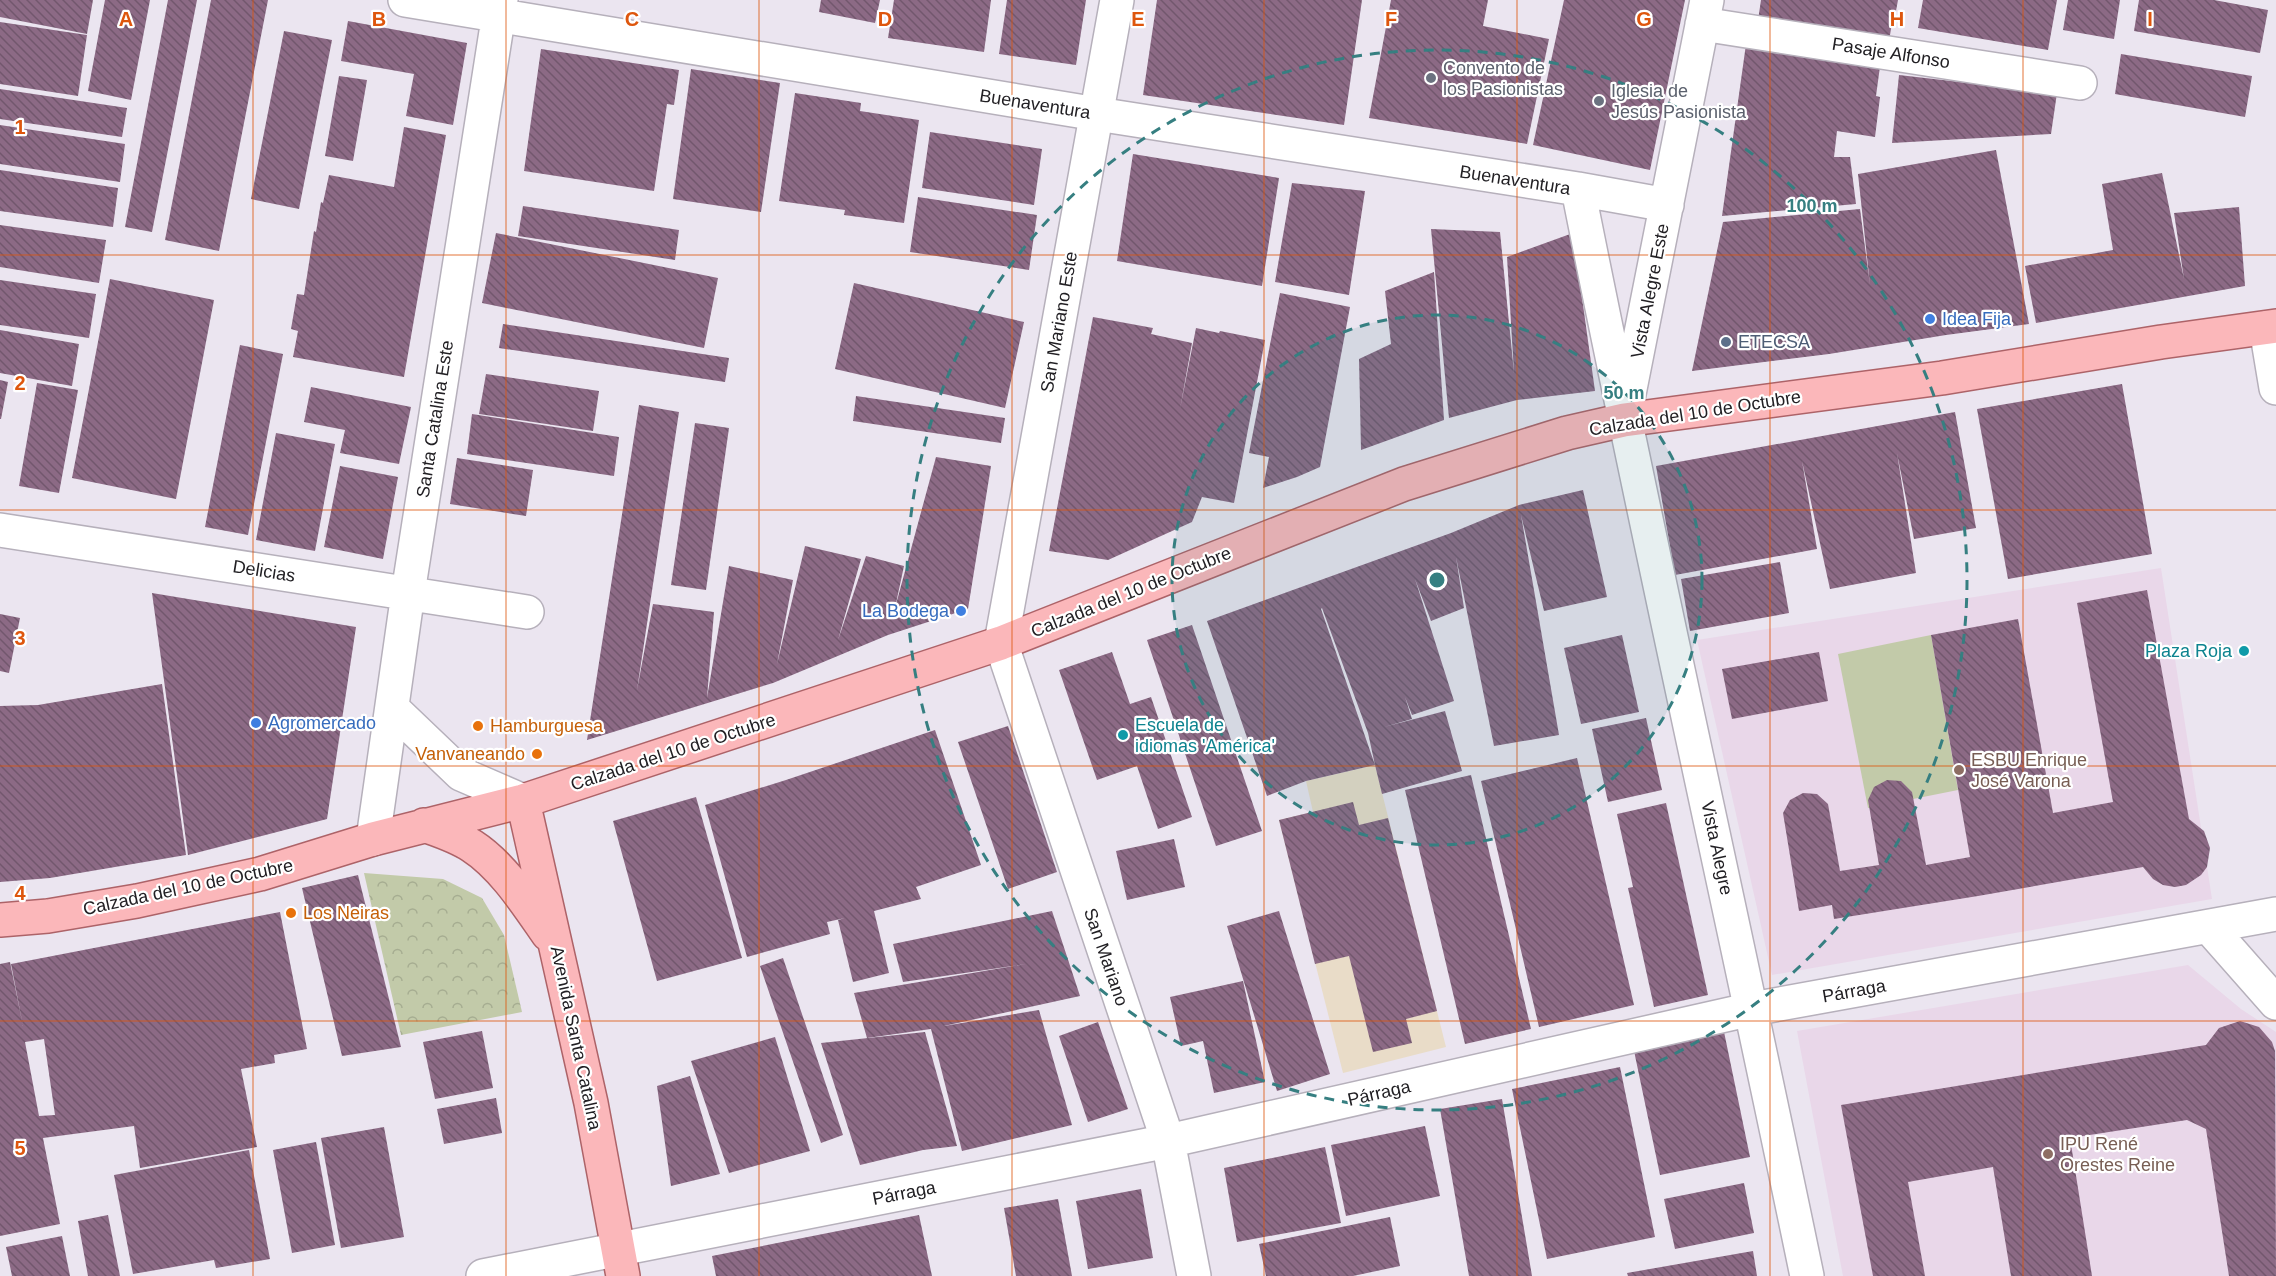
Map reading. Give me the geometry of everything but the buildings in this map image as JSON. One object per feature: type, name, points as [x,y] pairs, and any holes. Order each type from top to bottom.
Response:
[{"type":"main road","name":"Calzada del 10 de Octubre","points":[[0,920],[48,916],[148,899],[260,874],[373,839],[523,801],[1001,643],[1404,484],[1567,433],[1624,420],[1942,378],[2161,342],[2271,327]]},
{"type":"main road","name":"Avenida Santa Catalina","points":[[523,801],[591,1103],[620,1263]]},
{"type":"main road","points":[[424,825],[453,835],[474,847],[495,866],[536,917],[557,948]]},
{"type":"street","name":"Buenaventura","points":[[405,0],[499,8],[1097,114],[1578,189],[1666,205]]},
{"type":"street","name":"San Mariano Este","points":[[1001,643],[1117,0]]},
{"type":"street","name":"Santa Catalina Este","points":[[373,839],[408,593],[499,8]]},
{"type":"street","name":"Pasaje Alfonso","points":[[1704,12],[2080,83]]},
{"type":"street","name":"Vista Alegre Este","points":[[1624,420],[1704,12]]},
{"type":"street","name":"Vista Alegre Este","points":[[1578,189],[1624,420]]},
{"type":"street","points":[[2271,327],[2276,388]]},
{"type":"street","name":"Vista Alegre","points":[[1624,420],[1752,1009],[1807,1276]]},
{"type":"street","name":"Delicias","points":[[0,530],[527,612]]},
{"type":"street","name":"San Mariano","points":[[1001,643],[1168,1141],[1194,1276]]},
{"type":"street","points":[[393,709],[461,774],[523,801]]},
{"type":"street","name":"Párraga","points":[[483,1276],[620,1263],[1752,1009],[2276,914]]},
{"type":"street","points":[[2210,927],[2276,1003]]},
{"type":"shaded area","name":"ESBU Enrique José Varona","points":[[2161,568],[2212,899],[1772,975],[1697,640]]},
{"type":"shaded area","points":[[1375,765],[1446,1047],[1343,1073],[1279,820],[1313,812],[1306,781]]},
{"type":"shaded area","name":"IPU René Orestes Reine","points":[[2188,965],[2241,1009],[2276,1032],[2276,1276],[1843,1276],[1797,1031]]},
{"type":"green space","points":[[1931,635],[1958,790],[1868,808],[1838,654]]},
{"type":"green space","points":[[364,873],[443,879],[482,898],[504,935],[522,1012],[401,1035]]},
{"type":"place","name":"Convento de los Pasionistas","points":[[1431,78]]},
{"type":"place","name":"Iglesia de Jesús Pasionista","points":[[1599,101]]},
{"type":"place","name":"Idea Fija","points":[[1930,319]]},
{"type":"place","name":"ETECSA","points":[[1726,342]]},
{"type":"place","name":"La Bodega","points":[[961,611]]},
{"type":"place","name":"Plaza Roja","points":[[2244,651]]},
{"type":"place","name":"Agromercado","points":[[256,723]]},
{"type":"place","name":"Hamburguesa","points":[[478,726]]},
{"type":"place","name":"Escuela de idiomas 'América'","points":[[1123,735]]},
{"type":"place","name":"Vanvaneando","points":[[537,754]]},
{"type":"place","name":"ESBU Enrique José Varona","points":[[1959,770]]},
{"type":"place","name":"Los Neiras","points":[[291,913]]},
{"type":"place","name":"IPU René Orestes Reine","points":[[2048,1154]]}]
